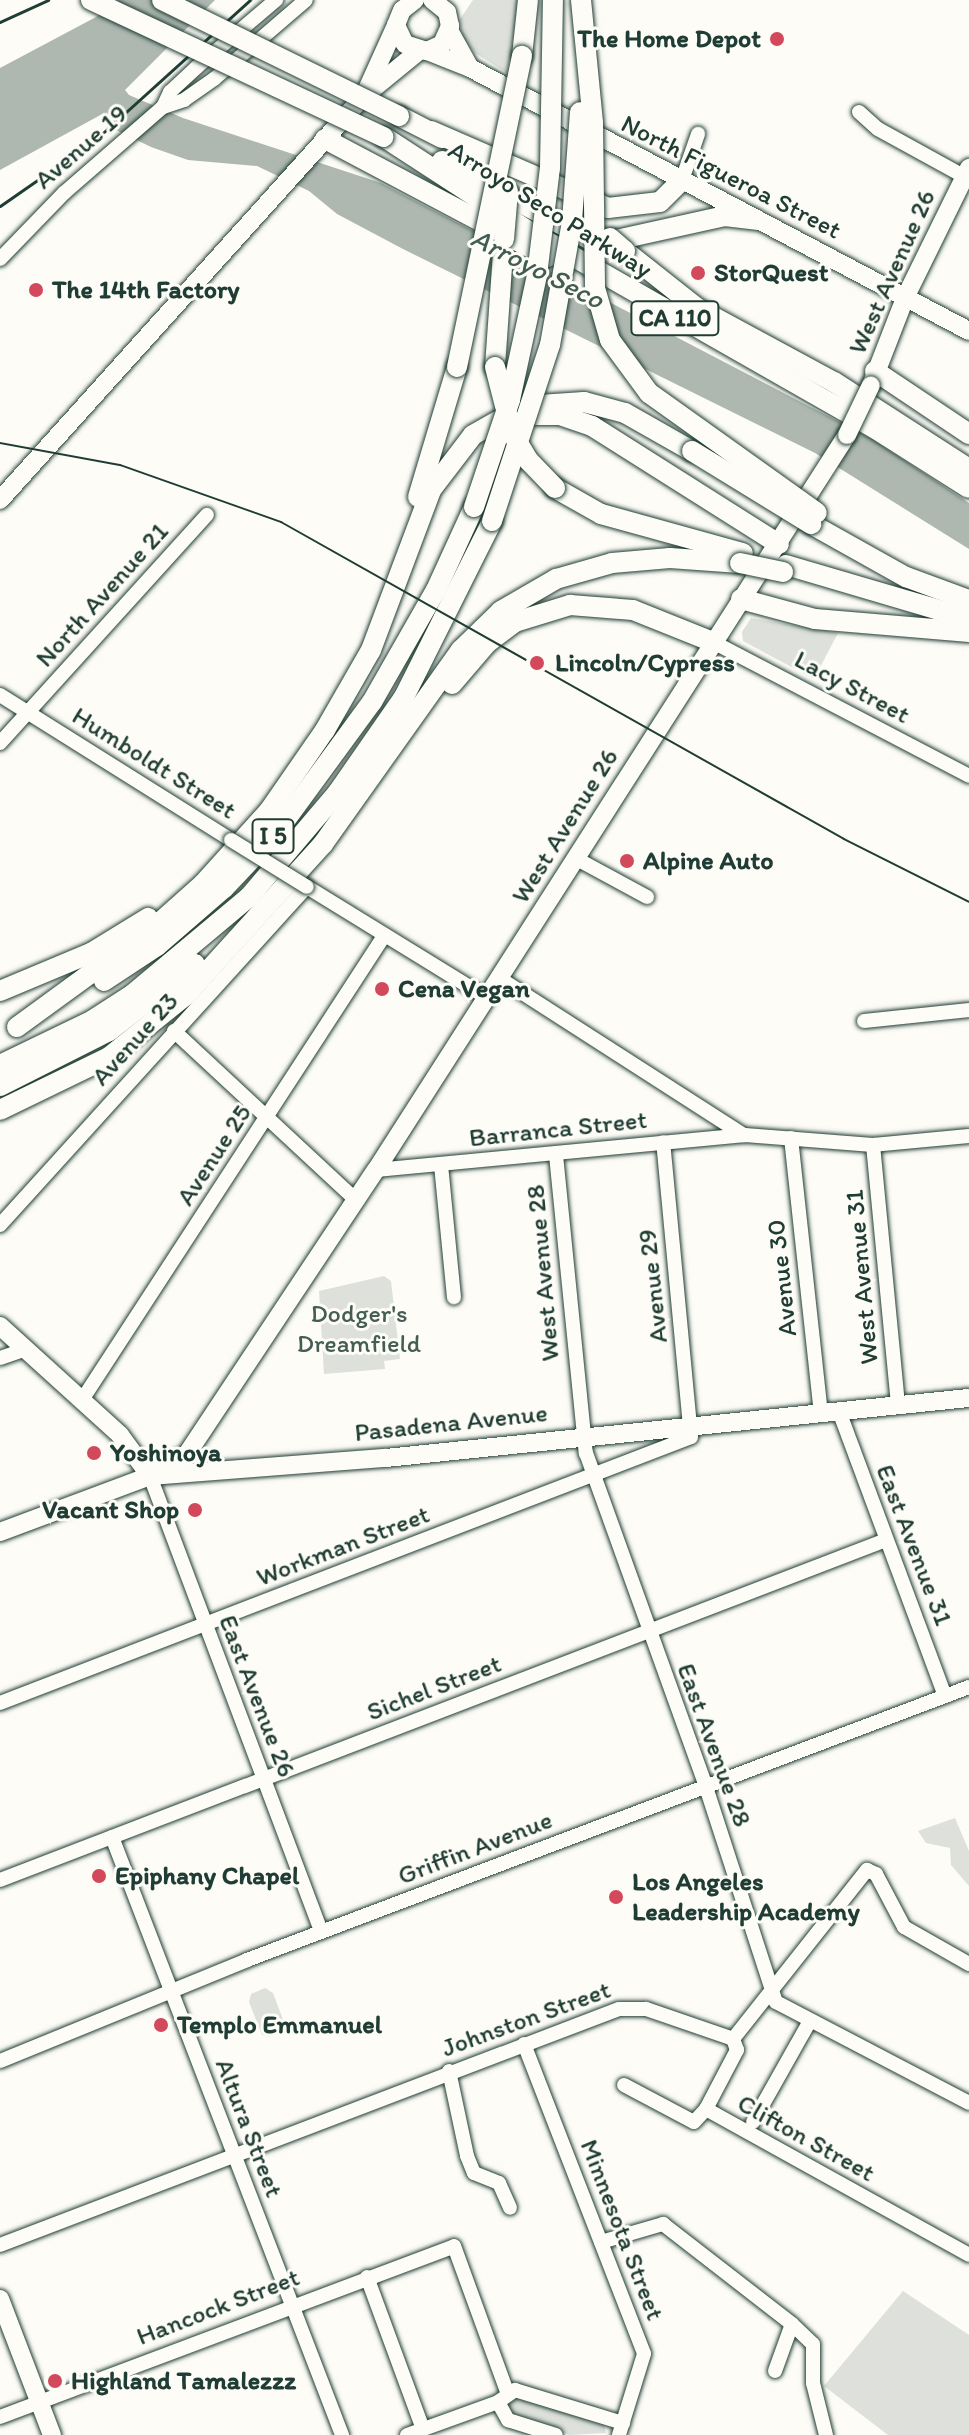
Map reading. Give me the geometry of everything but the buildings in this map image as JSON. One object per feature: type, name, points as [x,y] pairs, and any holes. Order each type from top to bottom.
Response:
[{"type":"highway","name":"Arroyo Seco Parkway","points":[[91,0],[385,137],[695,330],[841,409],[969,488]]},
{"type":"highway","name":"Arroyo Seco Parkway","points":[[162,0],[431,131],[562,202],[697,308],[834,382],[969,469]]},
{"type":"highway","points":[[528,0],[495,367],[512,433],[528,460],[555,488],[601,514],[743,558],[969,619]]},
{"type":"highway","name":"I 5","points":[[9,1030],[157,946],[224,888],[276,833],[372,702],[430,603],[474,507],[510,400],[537,275],[550,168],[553,0]]},
{"type":"highway","points":[[580,0],[593,123],[595,288],[610,340],[649,393],[814,518]]},
{"type":"highway","name":"I 5","points":[[0,1065],[133,994],[249,897],[338,792],[404,697],[492,521],[535,401],[561,285],[579,138],[580,0]]},
{"type":"highway","points":[[351,684],[403,545],[457,367],[522,56]]},
{"type":"highway","points":[[431,131],[608,208],[660,202],[682,180]]},
{"type":"highway","points":[[385,137],[469,174],[598,244],[725,216],[757,220]]},
{"type":"highway","points":[[319,146],[695,330]]},
{"type":"highway","points":[[873,378],[969,434]]},
{"type":"highway","points":[[9,1030],[157,925],[298,772],[351,684],[386,615],[429,502],[458,449],[488,423],[524,406],[574,401],[601,405],[814,518],[906,577],[969,600]]},
{"type":"highway","points":[[429,502],[449,470],[482,435],[522,418],[560,415],[592,426],[779,544]]},
{"type":"highway","points":[[378,773],[461,650],[527,594],[571,573],[612,563],[670,558],[743,558]]},
{"type":"highway","points":[[741,599],[815,619],[969,632]]},
{"type":"highway","points":[[0,1110],[69,1081],[149,1029],[238,941],[487,643],[541,611],[613,605],[713,642]]},
{"type":"highway","points":[[0,991],[91,953],[155,914],[229,849]]},
{"type":"highway","points":[[0,1086],[79,1049],[156,997],[198,962],[249,897]]},
{"type":"main road","points":[[364,96],[395,14],[415,0]]},
{"type":"main road","points":[[432,0],[450,25],[470,68]]},
{"type":"main road","points":[[0,500],[364,96],[423,51],[442,44],[459,0]]},
{"type":"main road","points":[[395,14],[405,44],[423,51]]},
{"type":"main road","name":"North Figueroa Street","points":[[423,51],[470,68],[969,331]]},
{"type":"main road","name":"West Avenue 26","points":[[150,1476],[187,1454],[376,1170],[822,477],[873,378],[905,298],[967,174]]},
{"type":"main road","points":[[0,1326],[134,1450],[150,1476],[0,1532]]},
{"type":"main road","name":"Pasadena Avenue","points":[[150,1476],[386,1458],[583,1435],[969,1398]]},
{"type":"main road","points":[[0,2299],[52,2435]]},
{"type":"street","name":"Avenue 19","points":[[163,107],[170,92],[276,0]]},
{"type":"street","name":"Avenue 19","points":[[0,259],[163,107],[184,100],[214,79],[306,0]]},
{"type":"street","points":[[859,112],[878,129],[967,174]]},
{"type":"street","points":[[682,180],[698,134]]},
{"type":"street","name":"North Avenue 21","points":[[0,743],[207,515]]},
{"type":"street","name":"Lacy Street","points":[[713,642],[969,776]]},
{"type":"street","name":"Humboldt Street","points":[[0,695],[229,849],[307,887],[486,997]]},
{"type":"street","points":[[575,858],[647,897]]},
{"type":"street","name":"Avenue 23","points":[[0,1225],[307,887]]},
{"type":"street","name":"Avenue 25","points":[[82,1400],[384,936]]},
{"type":"street","points":[[499,978],[745,1135],[873,1145],[969,1136]]},
{"type":"street","points":[[864,1021],[969,1010]]},
{"type":"street","points":[[174,1031],[355,1199]]},
{"type":"street","name":"Barranca Street","points":[[376,1170],[745,1135]]},
{"type":"street","name":"Avenue 30","points":[[791,1138],[830,1411]]},
{"type":"street","name":"Avenue 29","points":[[663,1142],[692,1425]]},
{"type":"street","name":"West Avenue 31","points":[[873,1145],[898,1405]]},
{"type":"street","name":"West Avenue 28","points":[[556,1155],[583,1435]]},
{"type":"street","points":[[441,1165],[454,1297]]},
{"type":"street","points":[[0,1358],[26,1349]]},
{"type":"street","name":"East Avenue 31","points":[[830,1411],[886,1540],[945,1696]]},
{"type":"street","name":"Workman Street","points":[[0,1703],[683,1442],[693,1435],[692,1425]]},
{"type":"street","name":"East Avenue 28","points":[[583,1435],[594,1476],[648,1632],[705,1784],[776,2002],[969,2103]]},
{"type":"street","name":"East Avenue 26","points":[[150,1476],[321,1932]]},
{"type":"street","name":"Sichel Street","points":[[0,1880],[886,1540]]},
{"type":"street","name":"Griffin Avenue","points":[[0,2061],[321,1932],[705,1784],[969,1687]]},
{"type":"street","name":"Altura Street","points":[[112,1837],[342,2435]]},
{"type":"street","points":[[706,2109],[737,2050],[733,2039],[867,1870],[876,1874],[904,1927],[969,1964]]},
{"type":"street","name":"Johnston Street","points":[[0,2245],[605,2013],[632,2008],[733,2039]]},
{"type":"street","points":[[753,2122],[810,2021]]},
{"type":"street","name":"Minnesota Street","points":[[524,2044],[644,2354],[621,2429]]},
{"type":"street","points":[[449,2071],[467,2156],[474,2173],[499,2183],[510,2208]]},
{"type":"street","name":"Clifton Street","points":[[624,2085],[686,2121],[700,2118],[706,2109],[969,2255]]},
{"type":"street","points":[[601,2242],[663,2224],[792,2324],[813,2344],[813,2383],[826,2435]]},
{"type":"street","name":"Hancock Street","points":[[0,2417],[292,2304],[454,2246],[503,2397]]},
{"type":"street","points":[[367,2277],[414,2433],[522,2390],[621,2429]]},
{"type":"street","points":[[775,2371],[792,2324]]},
{"type":"street","points":[[503,2397],[508,2420],[556,2435]]},
{"type":"green space","points":[[473,0],[519,0],[507,73],[475,53],[462,36],[460,19]]},
{"type":"green space","points":[[751,618],[838,633],[814,679],[743,641],[742,632]]},
{"type":"green space","name":"Dodger's Dreamfield","points":[[384,1276],[391,1281],[400,1359],[384,1361],[385,1369],[324,1374],[319,1291]]},
{"type":"green space","points":[[955,1818],[969,1851],[969,1886],[951,1865],[950,1848],[926,1843],[918,1831]]},
{"type":"green space","points":[[265,1988],[273,1993],[285,2025],[270,2037],[262,2035],[249,2002],[251,1994]]},
{"type":"green space","points":[[903,2291],[969,2335],[969,2435],[888,2435],[824,2386]]},
{"type":"green space","points":[[514,2395],[603,2422],[606,2433],[570,2435],[513,2417],[507,2404]]},
{"type":"water","name":"Arroyo Seco","points":[[118,0],[215,0],[125,90],[129,95],[183,118],[381,183],[872,439],[969,503],[969,549],[815,453],[403,249],[337,214],[309,191],[257,166],[188,160],[116,130],[104,113],[0,170],[0,68],[96,17]]},
{"type":"tram line","points":[[0,443],[120,465],[281,522],[844,839],[969,902]]},
{"type":"railway","points":[[0,22],[48,0]]},
{"type":"railway","points":[[0,206],[95,140],[250,0]]},
{"type":"place","name":"The Home Depot","points":[[777,39]]},
{"type":"place","name":"StorQuest","points":[[698,273]]},
{"type":"place","name":"The 14th Factory","points":[[36,290]]},
{"type":"place","name":"Lincoln/Cypress","points":[[537,663]]},
{"type":"place","name":"Alpine Auto","points":[[627,861]]},
{"type":"place","name":"Cena Vegan","points":[[382,989]]},
{"type":"place","name":"Yoshinoya","points":[[94,1453]]},
{"type":"place","name":"Vacant Shop","points":[[195,1510]]},
{"type":"place","name":"Epiphany Chapel","points":[[99,1876]]},
{"type":"place","name":"Los Angeles Leadership Academy","points":[[616,1897]]},
{"type":"place","name":"Templo Emmanuel","points":[[161,2025]]},
{"type":"place","name":"Highland Tamalezzz","points":[[55,2381]]}]
